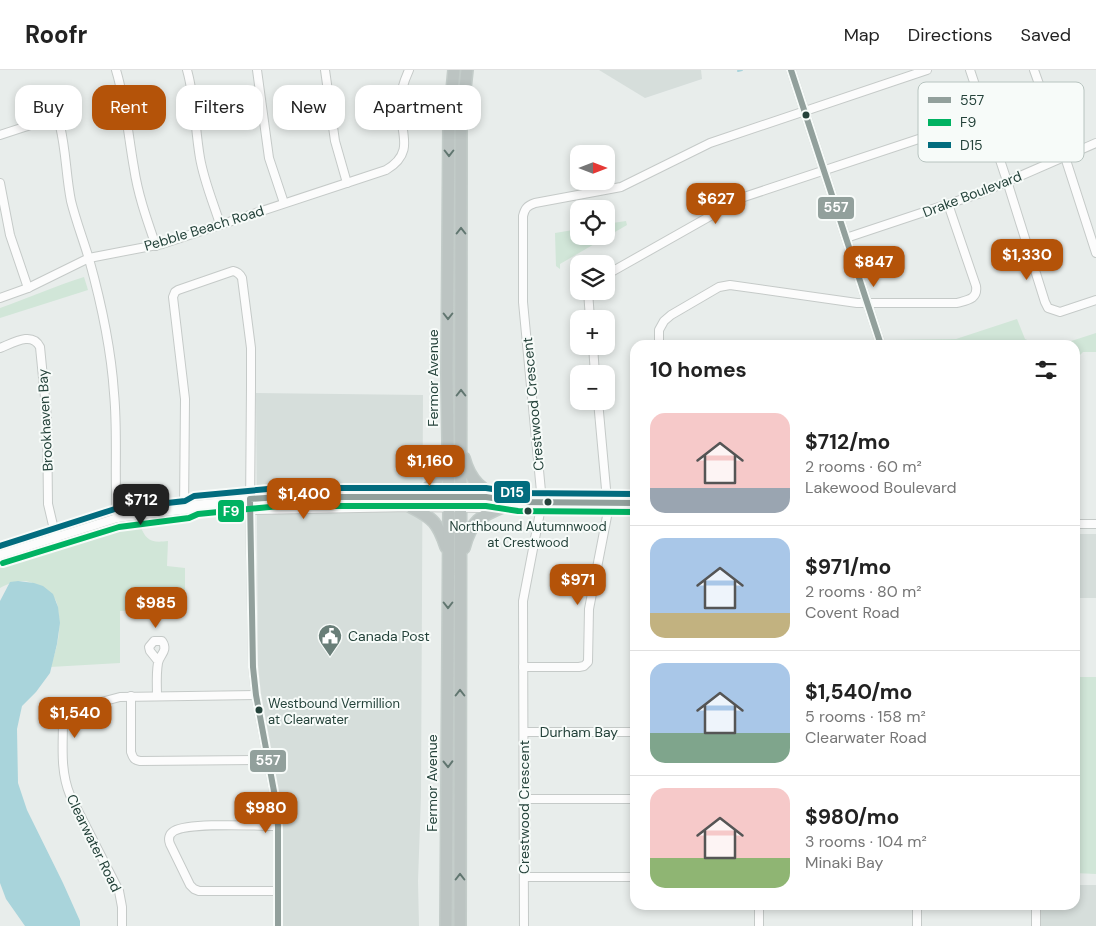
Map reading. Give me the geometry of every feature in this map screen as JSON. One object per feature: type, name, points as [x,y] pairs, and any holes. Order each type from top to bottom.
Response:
[{"type":"highway","name":"Fermor Avenue","points":[[454,70],[449,122],[447,375],[448,452],[460,559],[460,926]]},
{"type":"highway","name":"Fermor Avenue","points":[[446,926],[449,556],[461,442],[461,125],[467,70]]},
{"type":"highway","points":[[460,559],[466,537],[474,522],[504,502],[476,483],[466,468],[461,442]]},
{"type":"highway","points":[[448,452],[442,473],[434,484],[411,503],[435,522],[442,534],[449,556]]},
{"type":"street","points":[[116,70],[122,88],[138,187],[156,246]]},
{"type":"street","points":[[257,70],[269,158],[284,203]]},
{"type":"street","points":[[325,70],[335,141],[347,183]]},
{"type":"street","name":"Pebble Beach Road","points":[[0,298],[28,288],[88,258],[156,246],[386,170],[396,163],[403,152],[405,142],[400,102],[401,91],[409,70]]},
{"type":"street","points":[[791,70],[879,340]]},
{"type":"street","points":[[804,111],[927,70]]},
{"type":"street","points":[[970,70],[974,82]]},
{"type":"street","points":[[1034,70],[1038,82]]},
{"type":"street","points":[[191,71],[203,173],[220,224]]},
{"type":"street","name":"Crestwood Crescent","points":[[524,926],[523,601],[542,502],[523,302],[524,210],[528,205],[535,203],[621,187],[710,143],[804,111]]},
{"type":"street","points":[[0,135],[53,119],[57,121],[61,129],[71,200],[97,292],[107,339],[114,393],[116,518]]},
{"type":"street","points":[[615,270],[744,197],[918,139]]},
{"type":"street","name":"Drake Boulevard","points":[[1084,148],[1096,143]]},
{"type":"street","points":[[1000,162],[1048,308],[1060,312],[1096,300]]},
{"type":"street","name":"Drake Boulevard","points":[[846,238],[981,193],[1053,162]]},
{"type":"street","points":[[1067,162],[1096,253]]},
{"type":"street","points":[[0,183],[10,235],[28,288]]},
{"type":"street","points":[[659,340],[659,330],[664,321],[671,315],[719,287],[730,285],[867,303],[957,303],[975,297],[977,292],[976,286],[948,204]]},
{"type":"street","points":[[186,510],[185,399],[172,297],[178,290],[233,271],[239,273],[242,278],[250,348],[250,509],[253,668],[256,695],[276,802],[278,826],[278,926]]},
{"type":"street","name":"Brookhaven Bay","points":[[0,348],[28,338],[38,342],[40,347],[47,418],[48,504],[56,538]]},
{"type":"street","points":[[523,667],[579,668],[588,662],[589,609],[608,511],[599,410]]},
{"type":"street","points":[[186,510],[195,505],[280,498],[344,498],[411,503],[455,503],[486,508],[504,502],[630,502]]},
{"type":"street","points":[[344,498],[344,509]]},
{"type":"street","points":[[0,556],[116,518],[186,510],[344,509],[411,503]]},
{"type":"street","points":[[1080,524],[1096,524]]},
{"type":"street","points":[[157,696],[158,662]]},
{"type":"street","name":"Clearwater Road","points":[[122,926],[122,907],[119,891],[65,783],[63,770],[64,715],[71,710],[120,697],[256,695]]},
{"type":"street","points":[[131,696],[131,752],[135,760],[268,760]]},
{"type":"street","name":"Durham Bay","points":[[524,732],[630,732]]},
{"type":"street","points":[[524,799],[630,799]]},
{"type":"street","points":[[278,826],[195,826],[174,831],[168,840],[194,889],[199,891],[278,891]]},
{"type":"street","points":[[524,877],[630,877]]},
{"type":"street","points":[[759,910],[759,926]]},
{"type":"street","points":[[917,910],[917,926]]},
{"type":"street","points":[[1036,910],[1036,926]]},
{"type":"shaded area","points":[[599,70],[701,70],[702,79],[645,98]]},
{"type":"shaded area","points":[[256,393],[423,395],[419,926],[283,926],[282,807],[261,694],[258,665]]},
{"type":"shaded area","points":[[1080,534],[1096,534],[1096,598],[1080,598]]},
{"type":"shaded area","points":[[1080,885],[1096,885],[1096,926],[1040,926],[1040,910],[1080,910]]},
{"type":"green space","points":[[626,221],[627,225],[615,232],[615,223]]},
{"type":"green space","points":[[570,230],[570,245],[593,245],[575,255],[570,255],[570,258],[560,264],[560,269],[556,266],[555,233]]},
{"type":"green space","points":[[84,277],[88,290],[0,318],[0,308]]},
{"type":"green space","points":[[1017,319],[1025,339],[1027,340],[888,340],[956,339]]},
{"type":"green space","points":[[1096,333],[1096,352],[1083,352],[1080,355],[1080,340],[1074,340]]},
{"type":"green space","points":[[140,525],[150,540],[157,542],[168,541],[167,566],[185,568],[185,610],[120,611],[120,663],[50,667],[57,647],[59,632],[56,600],[40,587],[30,582],[10,583],[0,588],[0,568],[120,528]]},
{"type":"green space","points":[[1080,677],[1096,677],[1096,874],[1080,873]]},
{"type":"water","points":[[18,581],[43,586],[53,594],[58,607],[60,623],[50,673],[36,692],[22,706],[17,729],[18,783],[27,810],[63,883],[80,921],[80,926],[25,926],[6,899],[0,883],[0,601],[10,582]]},
{"type":"waterway","points":[[738,71],[742,70]]},
{"type":"transit line","name":"557","points":[[791,70],[879,340]]},
{"type":"transit line","name":"D15","points":[[0,546],[115,509],[185,501],[194,496],[279,488],[486,488],[519,493],[630,494]]},
{"type":"transit line","name":"557","points":[[278,926],[278,826],[276,802],[256,695],[253,667],[250,499],[280,497],[486,497],[518,502],[630,503]]},
{"type":"transit line","name":"F9","points":[[3,563],[119,527],[189,518],[198,514],[280,506],[486,506],[518,511],[630,512]]},
{"type":"place","name":"Northbound Autumnwood at Crestwood","points":[[528,511]]},
{"type":"place","name":"Canada Post","points":[[330,657]]},
{"type":"place","name":"Westbound Vermillion at Clearwater","points":[[259,710]]}]
